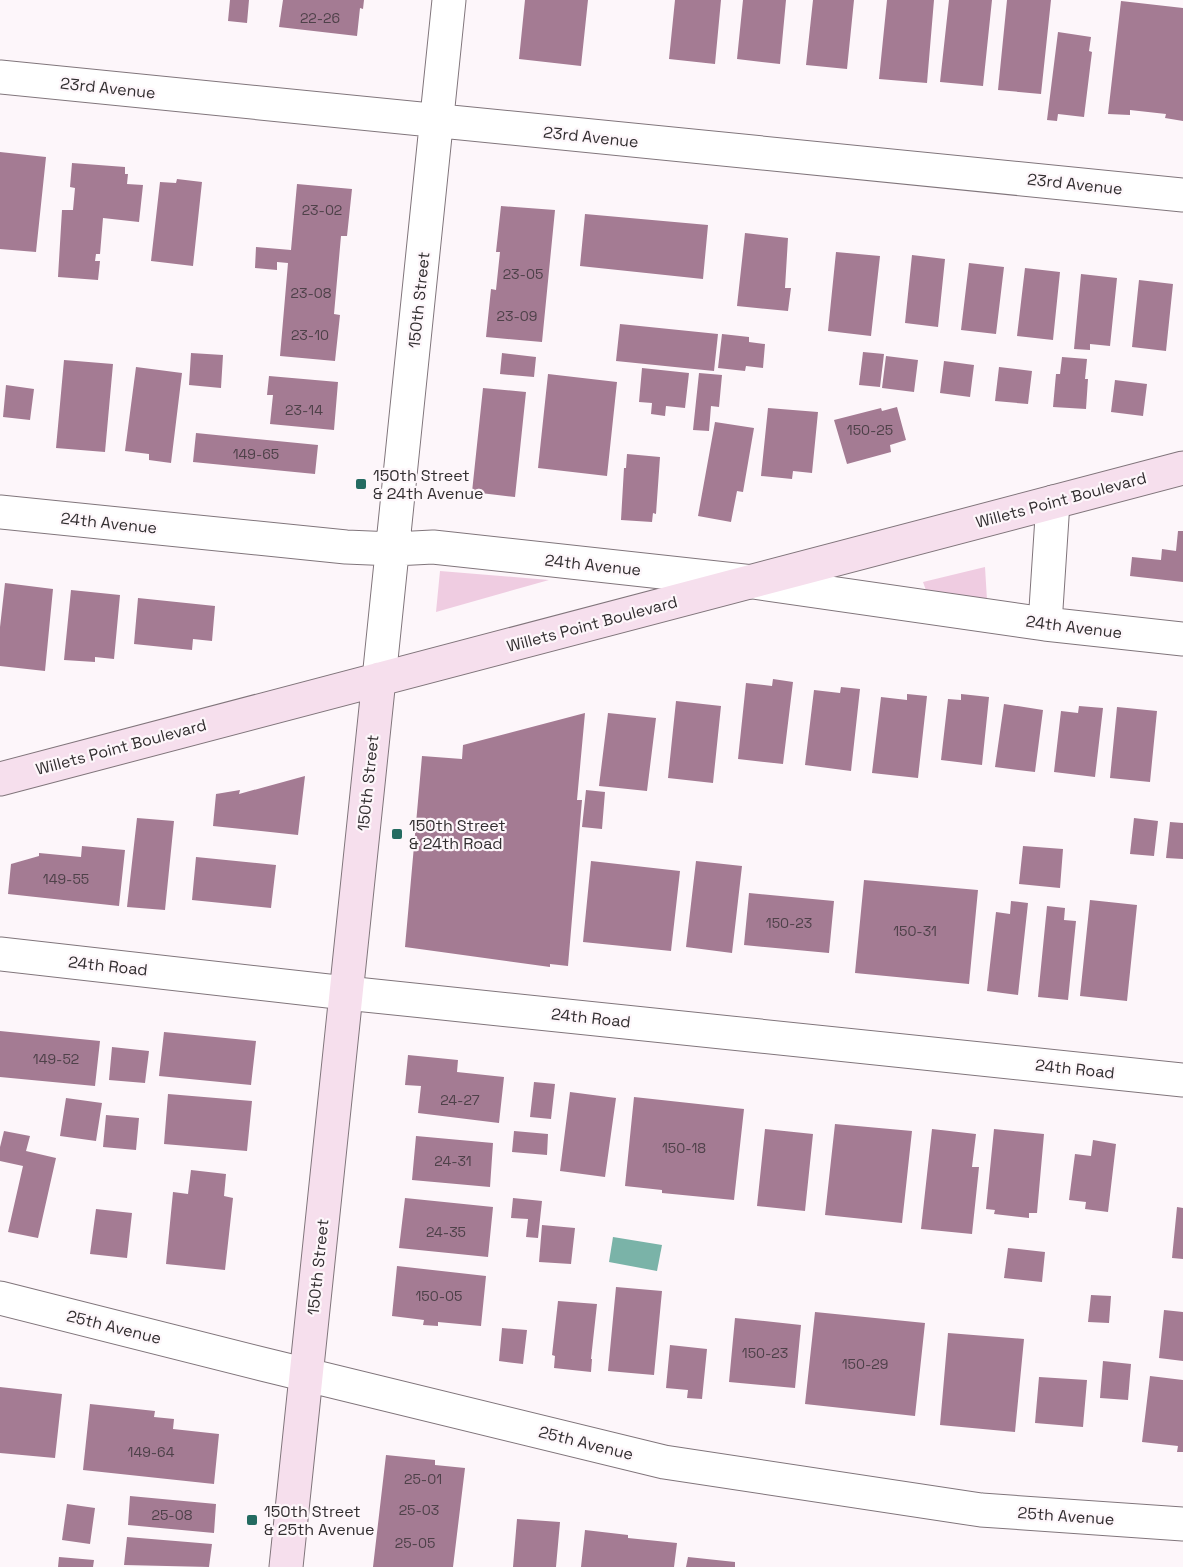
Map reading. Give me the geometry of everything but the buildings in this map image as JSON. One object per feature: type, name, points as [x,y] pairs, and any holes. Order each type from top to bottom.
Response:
[{"type":"street","name":"150th Street","points":[[286,1567],[394,549],[449,0]]},
{"type":"street","name":"23rd Avenue","points":[[0,77],[1183,195]]},
{"type":"street","name":"Willets Point Boulevard","points":[[0,780],[1183,468]]},
{"type":"street","points":[[1045,624],[1053,502]]},
{"type":"street","name":"24th Avenue","points":[[0,512],[346,547],[433,548],[753,582],[1045,624],[1183,639]]},
{"type":"street","name":"24th Road","points":[[0,954],[346,993],[1183,1080]]},
{"type":"street","name":"25th Avenue","points":[[0,1298],[306,1376],[664,1462],[981,1510],[1183,1524]]},
{"type":"shaded area","points":[[985,567],[987,600],[928,596],[923,582]]},
{"type":"shaded area","points":[[440,571],[549,580],[436,612]]},
{"type":"shaded area","points":[[613,1237],[662,1245],[657,1271],[609,1262]]},
{"type":"place","name":"150th Street & 24th Avenue","points":[[361,484]]},
{"type":"place","name":"150th Street & 24th Road","points":[[397,834]]},
{"type":"place","name":"150th Street & 25th Avenue","points":[[252,1520]]}]
